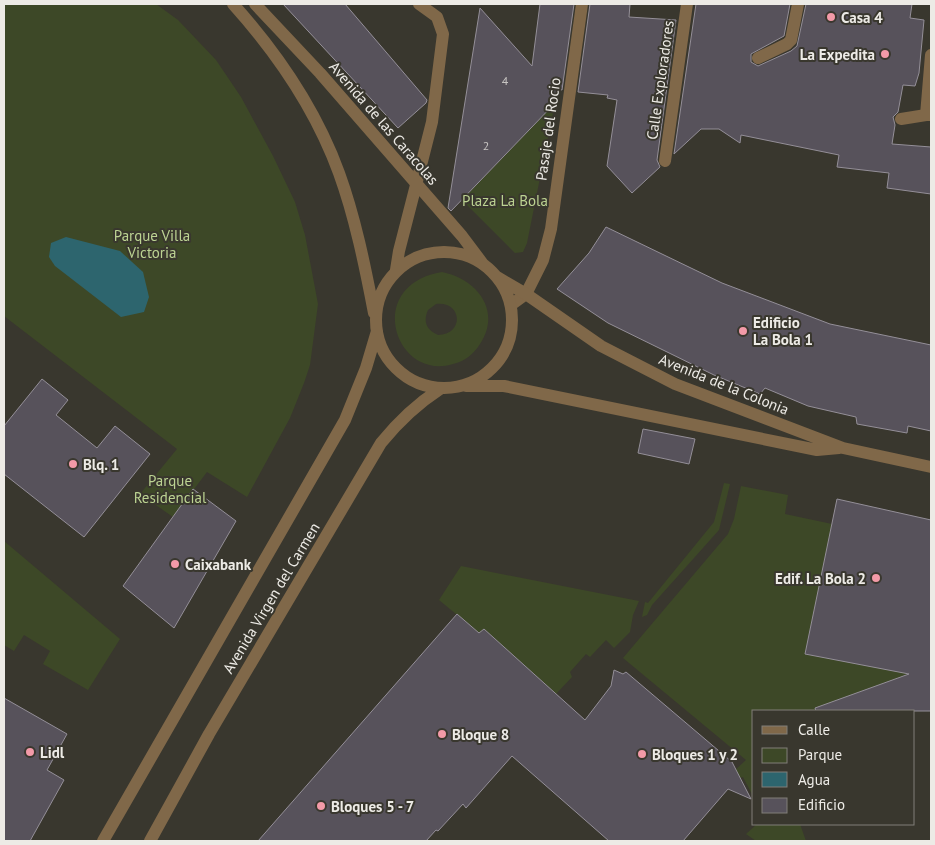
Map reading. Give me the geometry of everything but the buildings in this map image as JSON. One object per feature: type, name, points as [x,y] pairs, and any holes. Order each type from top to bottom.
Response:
[{"type":"street","points":[[233,4],[262,36],[299,91],[321,133],[344,191],[367,276],[376,326],[386,357],[400,373],[419,384],[440,389],[463,386],[484,376],[500,358],[510,337],[510,305],[506,292],[497,277],[484,266],[470,257],[451,252],[432,254],[414,260],[396,270],[386,285],[378,303],[376,326]]},
{"type":"street","name":"Avenida de las Caracolas","points":[[255,4],[320,73],[462,236],[484,266]]},
{"type":"street","points":[[396,270],[398,251],[432,122],[443,34],[437,17],[419,4]]},
{"type":"street","name":"Pasaje del Rocio","points":[[510,305],[526,294],[543,260],[551,229],[582,4]]},
{"type":"street","name":"Calle Exploradores","points":[[665,161],[687,4]]},
{"type":"street","points":[[758,58],[787,44],[791,40],[798,4]]},
{"type":"street","points":[[900,118],[929,115],[931,55]]},
{"type":"street","name":"Avenida de la Colonia","points":[[497,277],[526,294],[601,346],[674,384],[843,448],[931,466]]},
{"type":"street","name":"Avenida Virgen del Carmen","points":[[103,841],[345,420],[366,368],[376,326]]},
{"type":"street","name":"Avenida de la Colonia","points":[[463,386],[504,386],[816,450],[843,448]]},
{"type":"street","name":"Avenida Virgen del Carmen","points":[[150,841],[210,734],[381,443],[421,402],[440,389]]},
{"type":"green space","name":"Parque Villa Victoria","points":[[4,4],[156,4],[178,20],[216,60],[241,97],[273,156],[295,202],[305,235],[318,304],[310,365],[304,383],[290,418],[247,497],[207,472],[173,517],[140,494],[177,449],[4,316]]},
{"type":"green space","name":"Plaza La Bola","points":[[555,103],[527,243],[523,252],[515,253],[462,200]]},
{"type":"green space","points":[[442,272],[466,282],[482,298],[487,309],[486,332],[477,348],[465,359],[453,364],[433,366],[416,359],[403,346],[396,330],[395,312],[402,294],[417,280]],"holes":[[[436,304],[445,304],[455,312],[456,324],[446,334],[438,335],[428,328],[427,314],[428,310]]]},
{"type":"green space","points":[[724,483],[730,484],[719,530],[652,605],[647,615],[642,617],[645,602],[648,603],[714,522]]},
{"type":"green space","points":[[741,486],[788,495],[785,514],[832,524],[805,654],[880,668],[910,657],[919,640],[931,635],[931,665],[897,678],[901,688],[886,706],[888,710],[848,710],[844,698],[818,708],[819,710],[752,710],[752,794],[743,777],[740,778],[734,771],[746,760],[623,658],[728,534],[734,519]]},
{"type":"green space","points":[[4,541],[120,639],[88,690],[43,664],[50,651],[24,635],[14,651],[4,645]]},
{"type":"green space","points":[[461,566],[639,601],[633,615],[630,632],[614,648],[606,640],[590,657],[586,654],[570,672],[572,677],[556,694],[484,629],[479,633],[439,600]]},
{"type":"green space","points":[[756,825],[800,825],[806,841],[756,841],[746,834]]},
{"type":"water","points":[[66,237],[120,251],[143,272],[149,297],[144,312],[121,317],[55,266],[49,257],[51,243]]},
{"type":"place","name":"Casa 4","points":[[831,17]]},
{"type":"place","name":"La Expedita","points":[[885,54]]},
{"type":"place","name":"Edificio La Bola 1","points":[[743,331]]},
{"type":"place","name":"Blq. 1","points":[[73,464]]},
{"type":"place","name":"Caixabank","points":[[175,564]]},
{"type":"place","name":"Edif. La Bola 2","points":[[876,578]]},
{"type":"place","name":"Bloque 8","points":[[442,734]]},
{"type":"place","name":"Lidl","points":[[30,752]]},
{"type":"place","name":"Bloques 1 y 2","points":[[642,754]]},
{"type":"place","name":"Bloques 5 - 7","points":[[321,806]]},
{"type":"park label","name":"Parque Residencial","points":[[170,488]]}]
